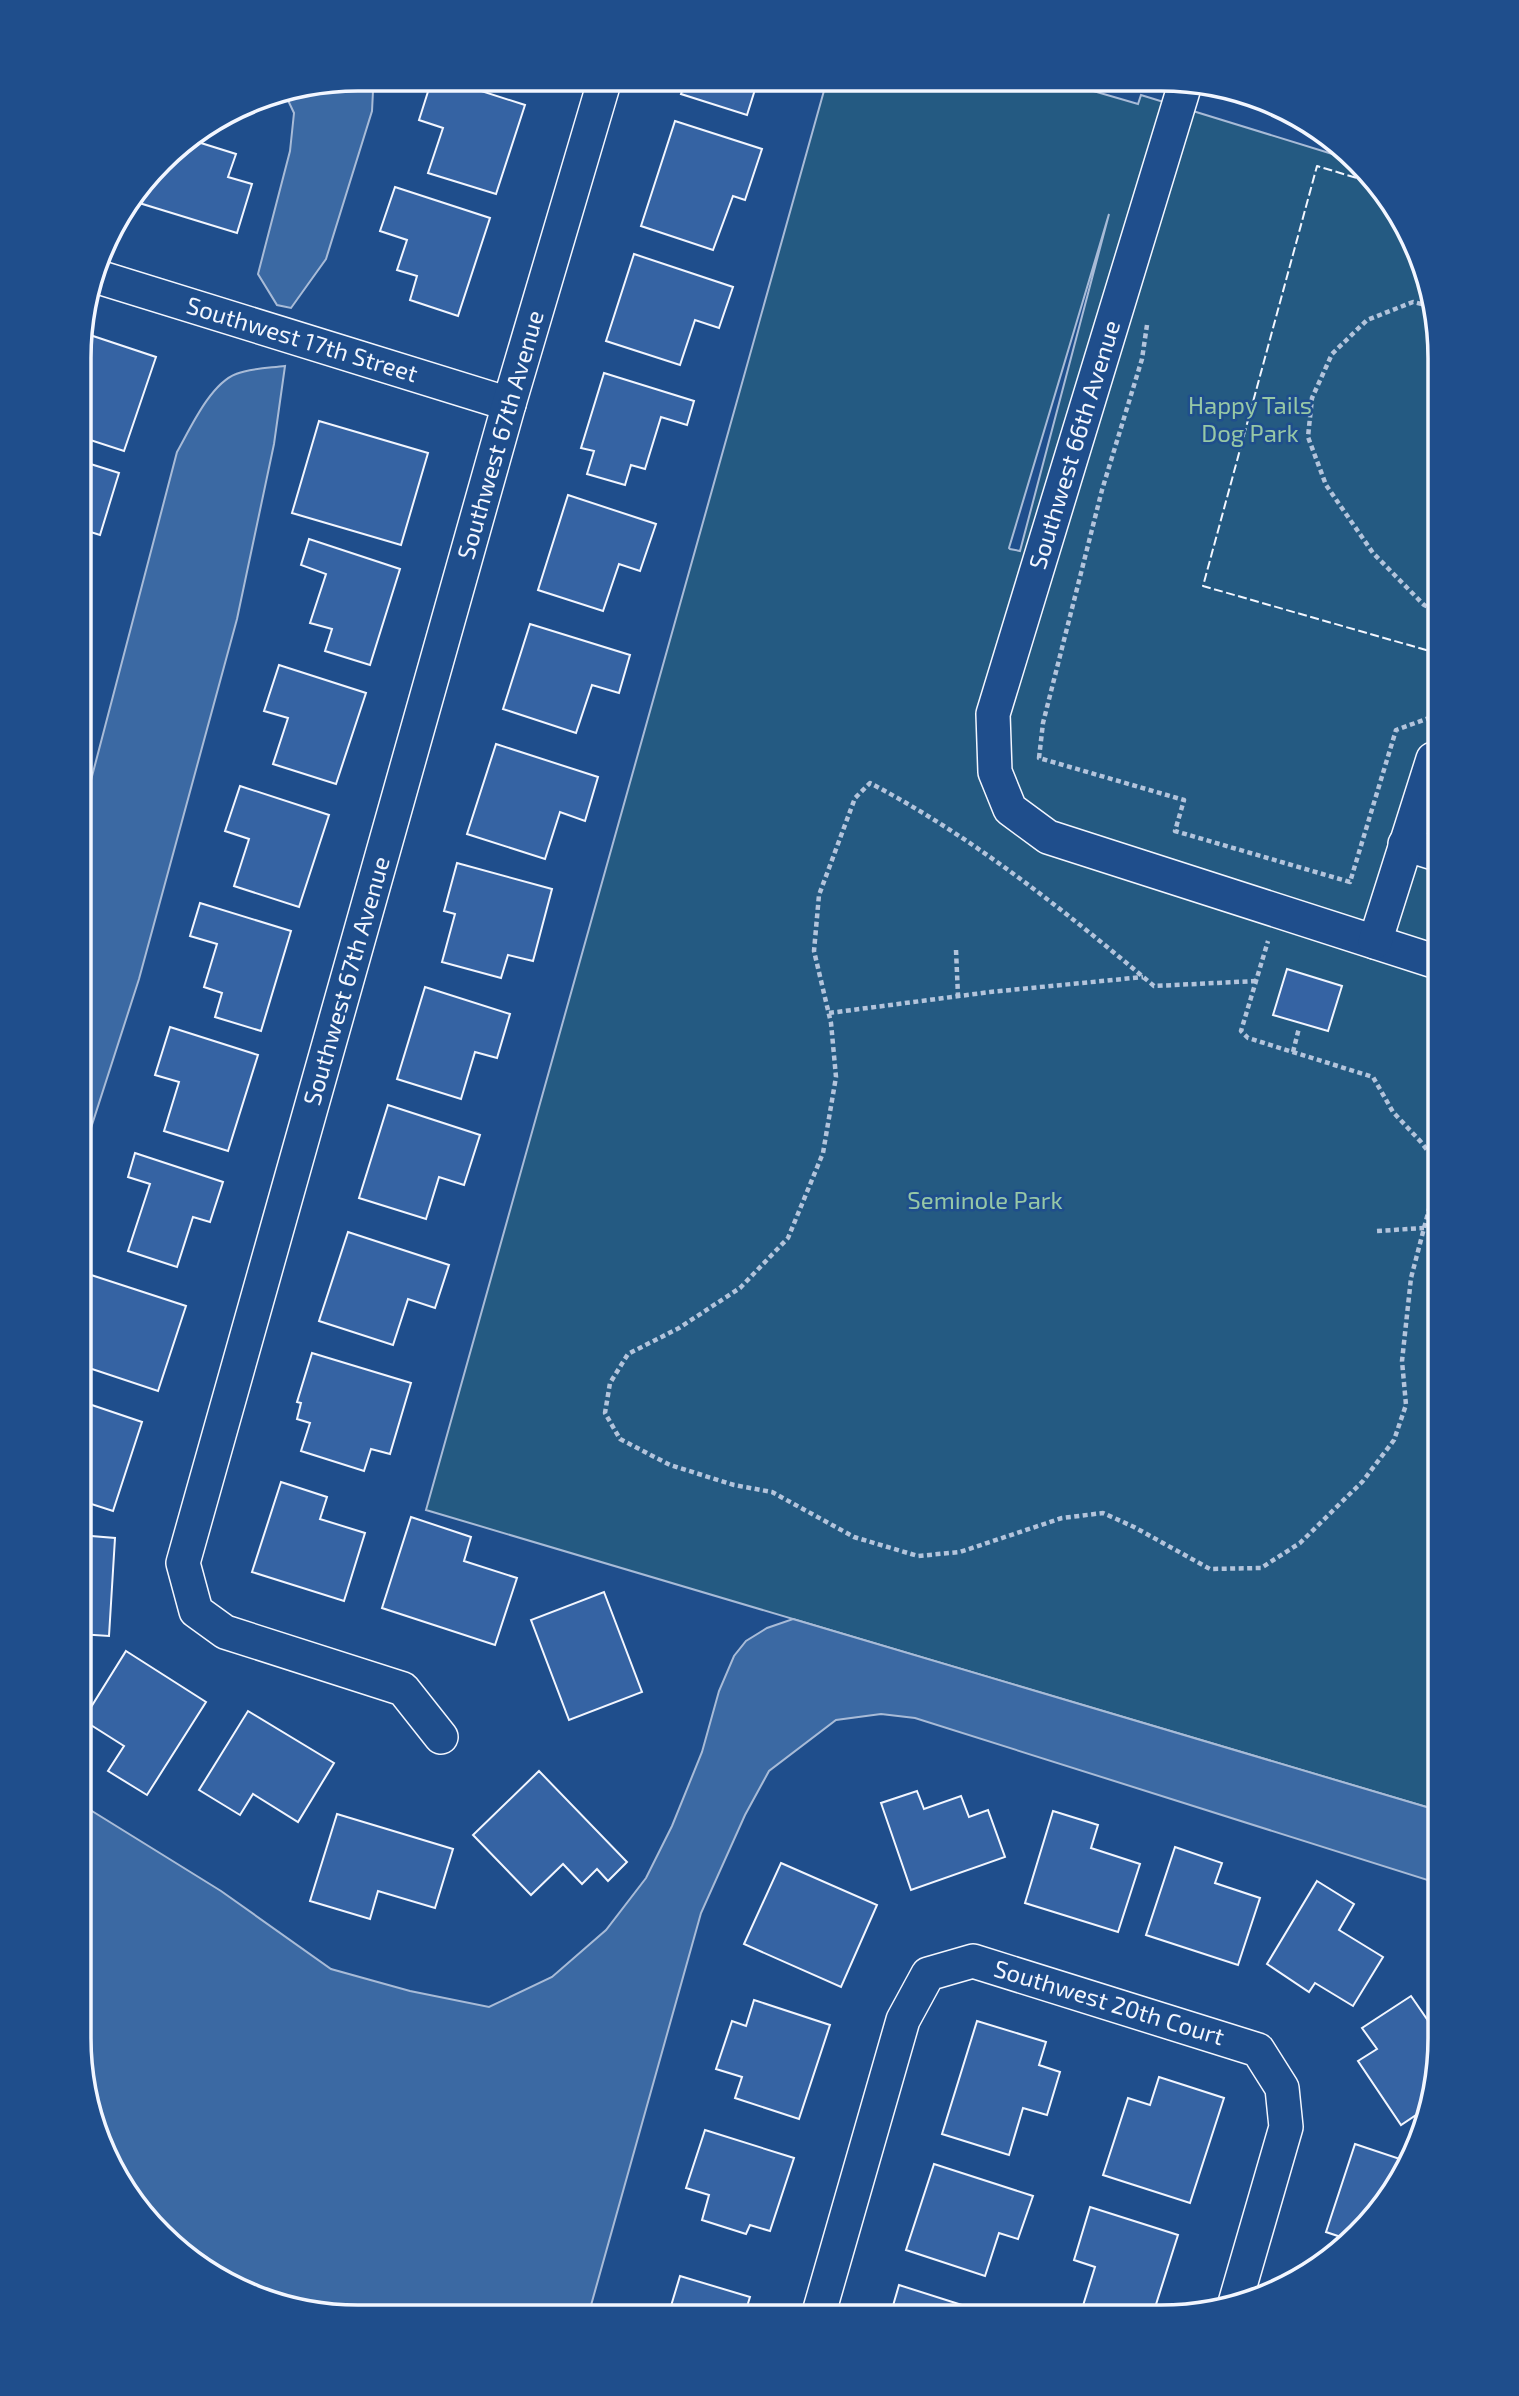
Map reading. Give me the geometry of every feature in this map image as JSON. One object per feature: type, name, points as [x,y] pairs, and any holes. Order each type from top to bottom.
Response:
[{"type":"street","name":"Southwest 67th Avenue","points":[[441,1737],[403,1689],[225,1632],[196,1611],[183,1563],[509,404],[601,91]]},
{"type":"street","name":"Southwest 66th Avenue","points":[[1183,92],[993,714],[995,772],[1010,809],[1048,837],[1277,910]]},
{"type":"street","name":"Southwest 17th Street","points":[[103,279],[509,404]]},
{"type":"street","points":[[1375,942],[1428,774]]},
{"type":"street","points":[[1405,844],[1428,851]]},
{"type":"street","points":[[1277,910],[1428,958]]},
{"type":"street","name":"Southwest 20th Court","points":[[821,2305],[903,2020],[928,1974],[973,1961],[1258,2050],[1282,2088],[1286,2127],[1238,2294]]},
{"type":"path","points":[[1423,304],[1413,302],[1367,320],[1332,354],[1312,398],[1308,437],[1325,485],[1373,553],[1428,606]]},
{"type":"path","points":[[1147,323],[1142,359],[1102,490],[1046,710],[1039,758],[1184,800],[1175,831],[1350,882],[1396,730],[1428,718]]},
{"type":"path","points":[[1256,981],[1154,986],[1061,909],[957,834],[870,783],[855,798],[820,895],[814,951],[829,1013],[836,1077],[823,1153],[788,1238],[740,1288],[679,1328],[628,1353],[610,1383],[605,1413],[620,1439],[670,1465],[734,1485],[772,1492],[854,1537],[918,1556],[960,1552],[1062,1518],[1103,1513],[1210,1569],[1261,1568],[1300,1543],[1363,1481],[1394,1440],[1406,1405],[1402,1362],[1411,1278],[1428,1215]]},
{"type":"path","points":[[1277,910],[1241,1031],[1248,1038],[1373,1077],[1393,1112],[1428,1151]]},
{"type":"path","points":[[956,950],[958,996]]},
{"type":"path","points":[[829,1013],[958,996],[1143,977]]},
{"type":"path","points":[[1293,1052],[1299,1028]]},
{"type":"path","points":[[1377,1231],[1424,1228]]},
{"type":"green space","name":"Seminole Park","points":[[824,91],[1093,91],[1138,104],[1141,95],[1334,154],[1362,182],[1383,210],[1414,272],[1426,323],[1428,358],[1428,1807],[426,1510]],"holes":[[[1109,214],[1020,551],[1009,548]]]},
{"type":"shaded area","points":[[373,91],[372,111],[326,259],[291,308],[277,305],[258,274],[290,151],[294,113],[288,100],[323,93]]},
{"type":"shaded area","points":[[285,366],[274,444],[237,619],[139,979],[91,1128],[91,780],[177,452],[209,397],[227,379],[247,370]]},
{"type":"shaded area","points":[[793,1619],[1428,1807],[1428,1880],[915,1718],[881,1714],[836,1720],[769,1771],[745,1815],[701,1913],[591,2305],[358,2305],[306,2300],[272,2291],[240,2277],[210,2260],[169,2227],[136,2186],[119,2156],[105,2124],[96,2090],[91,2038],[91,1810],[221,1891],[331,1969],[410,1991],[489,2007],[552,1977],[606,1930],[646,1878],[672,1826],[702,1752],[719,1691],[734,1656],[746,1641],[767,1628]]},
{"type":"building","points":[[428,91],[481,91],[525,105],[496,194],[428,173],[443,128],[419,120]]},
{"type":"building","points":[[682,91],[755,91],[747,115],[681,94]]},
{"type":"building","points":[[675,121],[762,149],[745,200],[733,196],[713,250],[641,226]]},
{"type":"building","points":[[201,142],[236,154],[228,177],[252,184],[237,233],[141,203],[169,169]]},
{"type":"building","points":[[395,187],[490,218],[458,316],[410,300],[417,276],[397,270],[407,240],[380,231]]},
{"type":"building","points":[[634,254],[733,287],[719,328],[695,320],[680,365],[606,341]]},
{"type":"building","points":[[92,336],[156,357],[124,451],[91,440]]},
{"type":"building","points":[[604,373],[694,401],[687,425],[661,417],[645,469],[631,465],[625,485],[587,474],[594,451],[581,448]]},
{"type":"building","points":[[319,421],[428,453],[401,545],[292,513]]},
{"type":"building","points":[[91,464],[119,473],[100,535],[91,532]]},
{"type":"building","points":[[568,495],[656,524],[640,571],[619,564],[603,611],[538,590]]},
{"type":"building","points":[[309,539],[400,569],[370,665],[325,651],[332,629],[310,623],[326,574],[301,565]]},
{"type":"building","points":[[530,624],[630,655],[619,693],[592,685],[576,733],[503,709]]},
{"type":"building","points":[[279,665],[366,693],[336,784],[273,764],[288,718],[264,711]]},
{"type":"building","points":[[496,744],[598,777],[585,821],[560,812],[545,859],[467,834]]},
{"type":"building","points":[[240,786],[329,815],[299,907],[234,886],[249,839],[225,831]]},
{"type":"building","points":[[457,863],[552,889],[533,961],[508,955],[501,978],[442,962],[455,914],[444,911]]},
{"type":"building","points":[[200,903],[291,931],[261,1031],[215,1017],[222,993],[204,987],[217,944],[190,936]]},
{"type":"building","points":[[1287,969],[1342,986],[1328,1031],[1273,1015]]},
{"type":"building","points":[[425,987],[510,1014],[497,1058],[475,1052],[461,1099],[397,1079]]},
{"type":"building","points":[[170,1027],[258,1055],[228,1151],[164,1131],[179,1082],[155,1075]]},
{"type":"building","points":[[388,1105],[480,1135],[464,1185],[439,1177],[426,1219],[359,1198]]},
{"type":"building","points":[[135,1153],[223,1182],[210,1222],[193,1217],[177,1267],[128,1251],[150,1184],[128,1177]]},
{"type":"building","points":[[348,1232],[449,1265],[435,1308],[408,1299],[393,1345],[319,1321]]},
{"type":"building","points":[[91,1275],[186,1306],[158,1391],[91,1369]]},
{"type":"building","points":[[312,1353],[411,1383],[390,1454],[371,1449],[364,1471],[301,1451],[310,1423],[297,1419],[301,1403],[297,1402]]},
{"type":"building","points":[[91,1405],[142,1422],[113,1511],[91,1504]]},
{"type":"building","points":[[281,1482],[327,1497],[320,1519],[365,1533],[344,1601],[252,1572]]},
{"type":"building","points":[[411,1517],[471,1537],[464,1561],[517,1578],[495,1645],[382,1608]]},
{"type":"building","points":[[91,1536],[115,1538],[109,1636],[91,1635]]},
{"type":"building","points":[[604,1592],[642,1692],[569,1720],[531,1620]]},
{"type":"building","points":[[126,1651],[206,1702],[147,1795],[108,1771],[124,1746],[91,1725],[91,1707]]},
{"type":"building","points":[[248,1711],[334,1763],[298,1822],[253,1794],[240,1815],[199,1790]]},
{"type":"building","points":[[539,1771],[627,1862],[608,1881],[597,1869],[582,1884],[563,1864],[531,1895],[473,1835]]},
{"type":"building","points":[[917,1791],[924,1809],[961,1796],[969,1817],[988,1810],[1005,1857],[911,1890],[881,1803]]},
{"type":"building","points":[[1053,1811],[1098,1825],[1091,1848],[1140,1864],[1118,1932],[1025,1903]]},
{"type":"building","points":[[337,1814],[453,1849],[435,1908],[378,1891],[370,1919],[310,1901]]},
{"type":"building","points":[[1175,1847],[1222,1863],[1215,1883],[1260,1898],[1238,1965],[1146,1935]]},
{"type":"building","points":[[781,1863],[877,1905],[841,1987],[744,1944]]},
{"type":"building","points":[[1317,1881],[1354,1904],[1339,1930],[1383,1957],[1353,2006],[1315,1983],[1309,1992],[1267,1964]]},
{"type":"building","points":[[1411,1996],[1428,2021],[1426,2073],[1419,2107],[1417,2114],[1401,2125],[1358,2061],[1377,2049],[1362,2028]]},
{"type":"building","points":[[754,2000],[830,2025],[799,2119],[735,2098],[742,2077],[716,2069],[732,2021],[746,2026]]},
{"type":"building","points":[[977,2021],[1046,2042],[1039,2065],[1060,2072],[1047,2115],[1023,2108],[1009,2155],[942,2134]]},
{"type":"building","points":[[1159,2077],[1224,2098],[1190,2203],[1103,2175],[1128,2098],[1150,2105]]},
{"type":"building","points":[[705,2130],[794,2158],[770,2231],[750,2225],[746,2234],[702,2220],[709,2195],[686,2188]]},
{"type":"building","points":[[1355,2144],[1399,2159],[1383,2186],[1350,2227],[1340,2237],[1326,2232]]},
{"type":"building","points":[[934,2164],[1033,2196],[1018,2239],[999,2233],[985,2276],[906,2250]]},
{"type":"building","points":[[1090,2207],[1178,2235],[1156,2305],[1083,2305],[1095,2267],[1074,2260]]},
{"type":"building","points":[[680,2276],[750,2297],[747,2305],[671,2305]]},
{"type":"building","points":[[899,2285],[962,2305],[893,2305]]},
{"type":"fence","points":[[1359,179],[1317,166],[1203,586],[1428,651]]},
{"type":"park label","name":"Happy Tails Dog Park","points":[[1250,420]]}]
